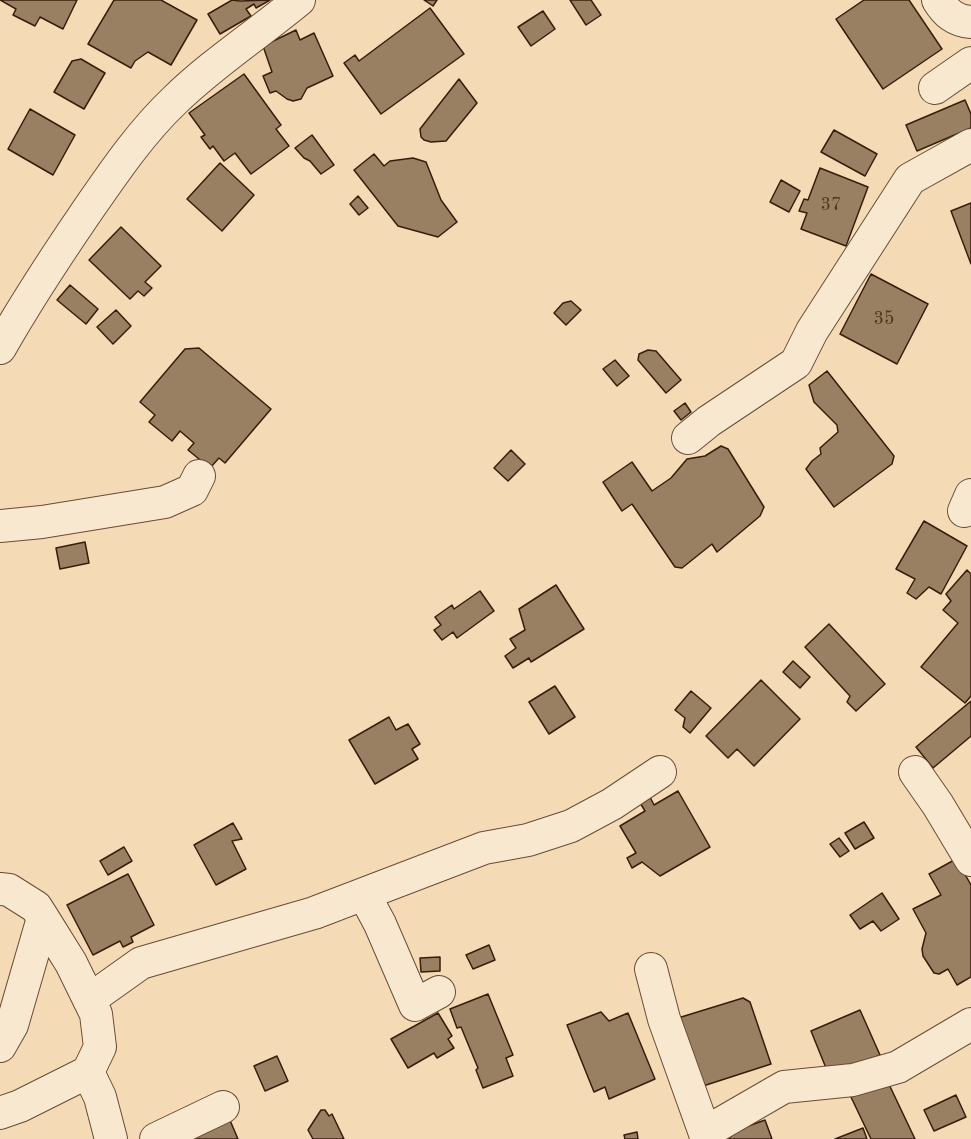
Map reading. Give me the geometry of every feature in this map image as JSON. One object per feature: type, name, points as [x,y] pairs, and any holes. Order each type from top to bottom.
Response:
[{"type":"street","points":[[0,348],[43,275],[109,180],[146,132],[173,101],[220,60],[299,0]]},
{"type":"street","points":[[938,0],[945,12],[962,22],[971,22]]},
{"type":"street","points":[[935,88],[971,63]]},
{"type":"street","points":[[688,438],[796,363],[818,322],[910,179],[971,145]]},
{"type":"street","points":[[0,526],[42,522],[165,502],[192,490],[199,476]]},
{"type":"street","points":[[89,1000],[141,963],[314,913],[484,848],[528,840],[571,826],[612,804],[660,772]]},
{"type":"street","points":[[915,772],[971,860]]},
{"type":"street","points":[[0,889],[9,890],[36,908],[43,918],[71,963],[96,1014],[100,1047],[88,1072],[20,1106],[0,1113]]},
{"type":"street","points":[[364,894],[380,924],[415,1005],[439,992]]},
{"type":"street","points":[[0,1046],[12,1025],[43,918]]},
{"type":"street","points":[[651,969],[664,1019],[707,1135],[784,1087],[853,1080],[898,1067],[971,1024]]},
{"type":"street","points":[[88,1072],[100,1097],[111,1139]]},
{"type":"street","points":[[156,1139],[223,1107]]},
{"type":"building","points":[[0,0],[77,0],[63,29],[40,17],[35,26],[13,15],[16,9]]},
{"type":"building","points":[[114,0],[161,0],[197,20],[171,65],[148,52],[135,61],[131,68],[88,44]]},
{"type":"building","points":[[232,0],[270,0],[256,8],[254,4],[246,9],[251,16],[220,34],[208,14]]},
{"type":"building","points":[[424,0],[437,0],[433,6]]},
{"type":"building","points":[[570,0],[591,0],[601,15],[586,25]]},
{"type":"building","points":[[864,0],[909,0],[942,49],[883,89],[836,19]]},
{"type":"building","points":[[430,8],[464,54],[381,114],[344,63],[355,55],[359,61]]},
{"type":"building","points":[[543,11],[555,29],[531,46],[518,27]]},
{"type":"building","points":[[296,30],[300,40],[314,33],[333,76],[307,88],[301,99],[293,101],[276,91],[270,93],[263,76],[272,72],[263,46]]},
{"type":"building","points":[[81,59],[105,73],[84,109],[54,92],[72,61]]},
{"type":"building","points":[[244,74],[281,125],[276,129],[289,146],[251,174],[235,153],[224,161],[213,146],[210,149],[201,137],[205,135],[189,113]]},
{"type":"building","points":[[459,79],[477,103],[446,141],[424,140],[420,129]]},
{"type":"building","points":[[965,100],[971,114],[971,128],[917,151],[906,125]]},
{"type":"building","points":[[30,109],[75,135],[53,175],[8,149]]},
{"type":"building","points":[[834,130],[877,154],[865,176],[821,152]]},
{"type":"building","points":[[312,135],[334,165],[321,174],[295,148]]},
{"type":"building","points":[[374,154],[384,166],[390,161],[413,158],[426,162],[441,200],[457,222],[438,237],[398,226],[354,170]]},
{"type":"building","points":[[220,163],[254,195],[222,231],[187,199]]},
{"type":"building","points":[[820,168],[868,187],[846,246],[801,229],[807,213],[799,211],[804,199],[808,200]]},
{"type":"building","points":[[781,180],[800,191],[789,212],[770,202]]},
{"type":"building","points":[[358,196],[368,208],[359,215],[350,204]]},
{"type":"building","points":[[971,203],[971,264],[951,211]]},
{"type":"building","points":[[121,227],[161,266],[145,282],[152,288],[144,296],[138,291],[130,299],[89,260]]},
{"type":"building","points":[[871,274],[928,304],[897,364],[840,334]]},
{"type":"building","points":[[70,285],[98,309],[86,324],[57,300]]},
{"type":"building","points":[[571,301],[581,310],[566,325],[554,313],[563,303]]},
{"type":"building","points":[[116,310],[131,326],[113,344],[97,327]]},
{"type":"building","points":[[199,348],[271,409],[225,463],[219,458],[210,468],[188,450],[194,443],[180,431],[172,441],[149,422],[155,415],[140,402],[185,349]]},
{"type":"building","points":[[648,350],[656,351],[681,380],[666,393],[638,360],[639,354]]},
{"type":"building","points":[[615,360],[629,376],[617,386],[603,369]]},
{"type":"building","points":[[827,371],[894,456],[892,464],[834,507],[806,469],[821,454],[820,448],[838,432],[837,425],[814,402],[809,385]]},
{"type":"building","points":[[685,403],[691,412],[681,420],[674,411]]},
{"type":"building","points":[[721,446],[728,449],[764,507],[760,516],[717,552],[712,544],[682,568],[675,567],[632,504],[622,511],[603,482],[632,462],[652,491],[671,478],[687,459],[705,456]]},
{"type":"building","points":[[511,450],[525,464],[508,481],[494,468]]},
{"type":"building","points":[[924,521],[967,546],[941,594],[929,587],[916,599],[907,593],[915,579],[896,569]]},
{"type":"building","points":[[85,542],[89,563],[60,569],[56,548]]},
{"type":"building","points":[[967,570],[971,574],[971,696],[965,703],[921,667],[958,623],[943,610],[951,601],[946,594]]},
{"type":"building","points":[[556,585],[584,629],[531,662],[529,658],[513,668],[505,656],[516,648],[510,639],[525,630],[519,609]]},
{"type":"building","points":[[480,591],[494,611],[457,638],[453,632],[442,640],[434,630],[441,625],[435,617],[452,605],[454,609]]},
{"type":"building","points":[[829,624],[885,684],[856,711],[847,702],[850,696],[805,647]]},
{"type":"building","points":[[793,661],[810,677],[800,688],[783,672]]},
{"type":"building","points":[[761,680],[800,719],[754,766],[737,749],[728,758],[706,736]]},
{"type":"building","points":[[555,686],[575,717],[549,734],[529,702]]},
{"type":"building","points":[[691,691],[711,708],[690,733],[683,727],[685,718],[675,710]]},
{"type":"building","points":[[971,701],[971,736],[933,768],[916,747]]},
{"type":"building","points":[[389,717],[396,730],[408,724],[420,744],[412,749],[418,759],[375,784],[349,740]]},
{"type":"building","points":[[678,791],[710,847],[660,876],[642,862],[632,868],[627,858],[636,853],[620,826],[645,811],[639,801],[649,795],[654,805]]},
{"type":"building","points":[[864,822],[874,838],[855,849],[845,833]]},
{"type":"building","points":[[233,823],[242,839],[232,841],[246,869],[216,885],[194,845]]},
{"type":"building","points":[[839,838],[849,851],[840,857],[830,844]]},
{"type":"building","points":[[124,847],[132,861],[108,875],[100,861]]},
{"type":"building","points":[[956,859],[971,885],[971,977],[957,985],[948,969],[939,974],[934,973],[923,956],[922,949],[926,933],[913,909],[941,895],[929,874]]},
{"type":"building","points":[[128,874],[154,925],[131,937],[133,942],[123,947],[120,941],[93,955],[67,905]]},
{"type":"building","points":[[882,893],[899,919],[881,931],[873,921],[860,929],[850,915]]},
{"type":"building","points":[[489,945],[495,960],[473,969],[466,955]]},
{"type":"building","points":[[440,957],[440,971],[421,972],[420,958]]},
{"type":"building","points":[[488,994],[513,1055],[506,1058],[513,1076],[483,1088],[476,1070],[478,1068],[461,1027],[457,1028],[450,1009]]},
{"type":"building","points":[[743,998],[750,1002],[771,1064],[700,1087],[678,1018]]},
{"type":"building","points":[[860,1010],[880,1055],[841,1072],[828,1073],[811,1031]]},
{"type":"building","points":[[601,1012],[609,1021],[628,1013],[655,1079],[609,1099],[605,1087],[594,1092],[567,1025]]},
{"type":"building","points":[[438,1013],[452,1036],[448,1039],[454,1048],[437,1058],[434,1053],[408,1068],[391,1039]]},
{"type":"building","points":[[277,1056],[288,1081],[265,1091],[254,1066]]},
{"type":"building","points":[[886,1078],[915,1139],[871,1139],[850,1095]]},
{"type":"building","points":[[956,1095],[966,1117],[934,1131],[924,1110]]},
{"type":"building","points":[[321,1110],[325,1110],[329,1116],[332,1114],[344,1139],[313,1139],[308,1130]]},
{"type":"building","points":[[229,1118],[238,1139],[181,1139]]},
{"type":"building","points":[[765,1120],[772,1139],[729,1139],[732,1132]]},
{"type":"building","points":[[863,1128],[867,1139],[835,1139]]},
{"type":"building","points":[[637,1132],[638,1139],[625,1139],[624,1135]]}]
